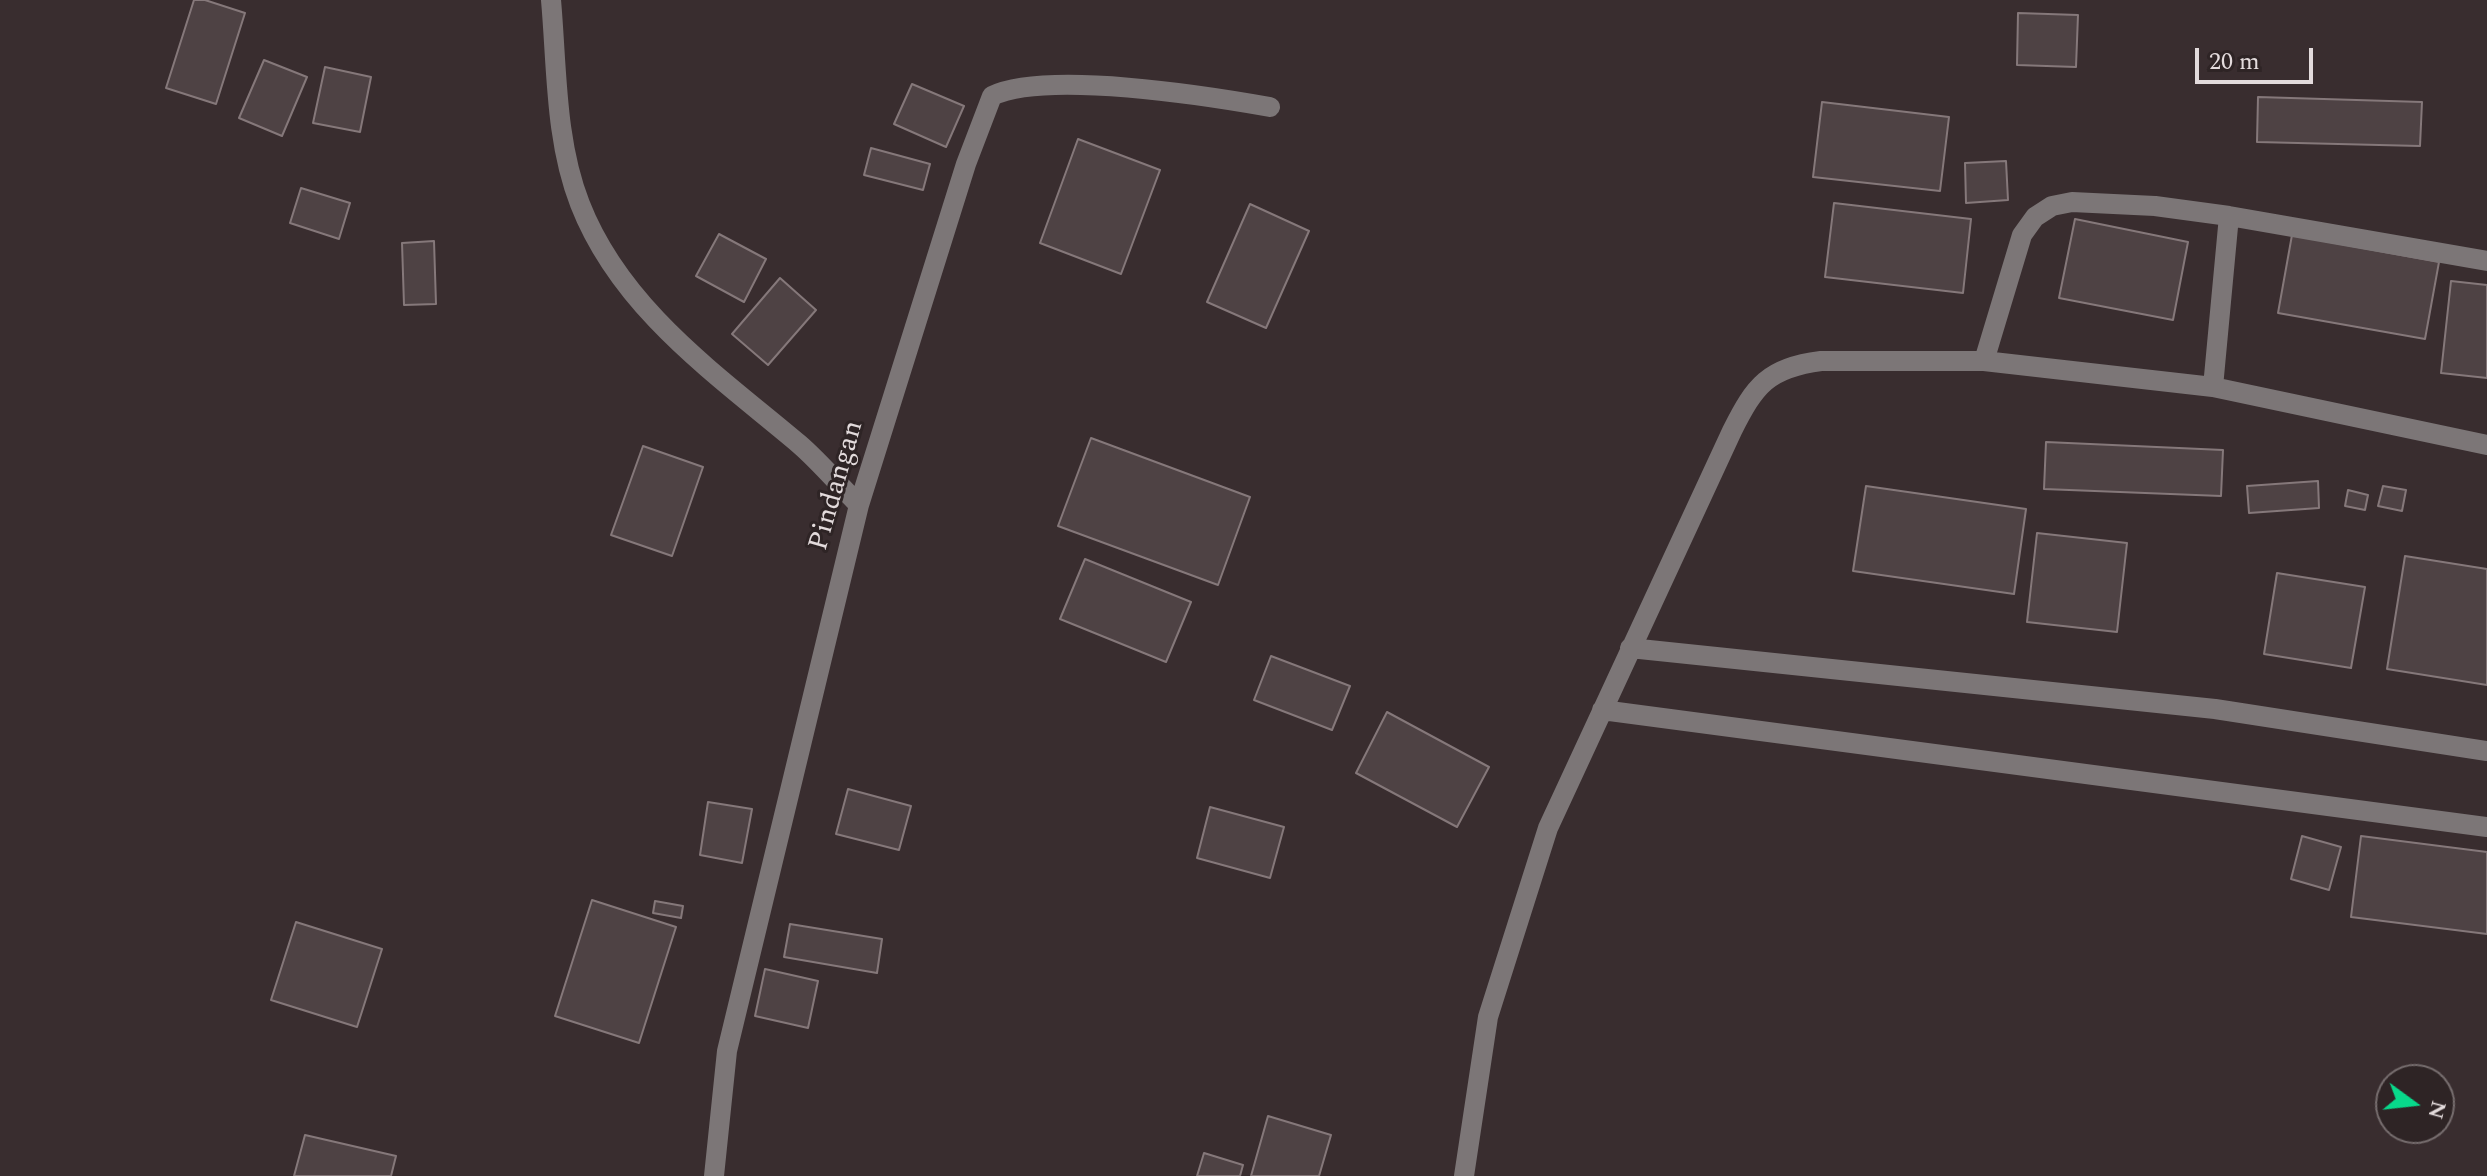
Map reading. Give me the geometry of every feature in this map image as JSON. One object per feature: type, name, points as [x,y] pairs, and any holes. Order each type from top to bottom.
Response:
[{"type":"street","points":[[551,0],[564,147],[580,204],[609,260],[639,304],[712,372],[802,447],[859,505]]},
{"type":"street","name":"Pindangan","points":[[714,1176],[727,1051],[859,505],[973,141],[992,96],[1008,88],[1057,83],[1270,107]]},
{"type":"street","points":[[1984,361],[2022,235],[2035,217],[2052,206],[2072,202],[2141,205],[2229,216],[2487,261]]},
{"type":"street","points":[[2213,387],[2229,216]]},
{"type":"street","points":[[1464,1176],[1488,1017],[1548,828],[1732,431],[1751,394],[1763,381],[1796,364],[1821,361],[1984,361],[2213,387],[2487,445]]},
{"type":"street","points":[[1630,648],[2215,709],[2487,751]]},
{"type":"street","points":[[1602,710],[2487,827]]},
{"type":"building","points":[[194,0],[205,0],[245,13],[216,104],[166,88]]},
{"type":"building","points":[[2018,13],[2078,15],[2076,67],[2017,65]]},
{"type":"building","points":[[264,60],[307,77],[282,136],[239,118]]},
{"type":"building","points":[[325,67],[371,77],[360,132],[313,123]]},
{"type":"building","points":[[912,84],[964,106],[946,147],[894,124]]},
{"type":"building","points":[[2258,97],[2422,102],[2420,146],[2257,142]]},
{"type":"building","points":[[1822,102],[1949,117],[1940,191],[1813,177]]},
{"type":"building","points":[[1078,139],[1160,170],[1121,274],[1040,243]]},
{"type":"building","points":[[871,148],[930,164],[923,190],[864,175]]},
{"type":"building","points":[[2006,161],[2008,200],[1966,203],[1965,163]]},
{"type":"building","points":[[301,188],[350,203],[339,239],[290,223]]},
{"type":"building","points":[[1834,203],[1971,219],[1963,293],[1825,277]]},
{"type":"building","points":[[1250,204],[1309,231],[1266,328],[1207,302]]},
{"type":"building","points":[[2075,219],[2188,242],[2173,320],[2059,298]]},
{"type":"building","points":[[719,234],[766,259],[744,302],[696,276]]},
{"type":"building","points":[[2292,235],[2439,262],[2425,339],[2278,313]]},
{"type":"building","points":[[434,241],[436,304],[404,305],[402,243]]},
{"type":"building","points":[[780,278],[816,310],[768,365],[732,334]]},
{"type":"building","points":[[2451,281],[2487,285],[2487,378],[2441,373]]},
{"type":"building","points":[[1091,438],[1250,497],[1218,585],[1058,526]]},
{"type":"building","points":[[2046,442],[2223,450],[2221,496],[2044,489]]},
{"type":"building","points":[[643,446],[703,467],[672,556],[611,535]]},
{"type":"building","points":[[2318,481],[2319,508],[2249,513],[2247,486]]},
{"type":"building","points":[[1866,486],[2026,509],[2014,594],[1853,571]]},
{"type":"building","points":[[2383,486],[2406,490],[2402,511],[2378,506]]},
{"type":"building","points":[[2348,490],[2368,495],[2365,510],[2345,506]]},
{"type":"building","points":[[2037,533],[2127,543],[2117,632],[2027,622]]},
{"type":"building","points":[[2405,556],[2487,569],[2487,685],[2387,669]]},
{"type":"building","points":[[1085,559],[1191,602],[1166,662],[1060,619]]},
{"type":"building","points":[[2277,573],[2365,587],[2351,668],[2264,654]]},
{"type":"building","points":[[1271,656],[1350,686],[1332,730],[1254,700]]},
{"type":"building","points":[[1387,712],[1489,767],[1457,827],[1356,773]]},
{"type":"building","points":[[848,789],[911,806],[899,850],[836,834]]},
{"type":"building","points":[[708,802],[752,809],[742,863],[700,855]]},
{"type":"building","points":[[1210,807],[1284,827],[1270,878],[1197,858]]},
{"type":"building","points":[[2302,836],[2341,847],[2329,890],[2291,879]]},
{"type":"building","points":[[2361,836],[2487,852],[2487,934],[2351,917]]},
{"type":"building","points":[[592,900],[676,927],[639,1043],[555,1016]]},
{"type":"building","points":[[655,901],[683,906],[681,918],[653,913]]},
{"type":"building","points":[[296,922],[382,949],[357,1027],[271,1000]]},
{"type":"building","points":[[790,924],[882,939],[877,973],[784,957]]},
{"type":"building","points":[[765,969],[818,981],[808,1028],[755,1016]]},
{"type":"building","points":[[1268,1116],[1331,1135],[1319,1176],[1251,1176]]},
{"type":"building","points":[[305,1135],[396,1156],[391,1176],[294,1176]]},
{"type":"building","points":[[1204,1153],[1243,1165],[1240,1176],[1197,1176]]}]
